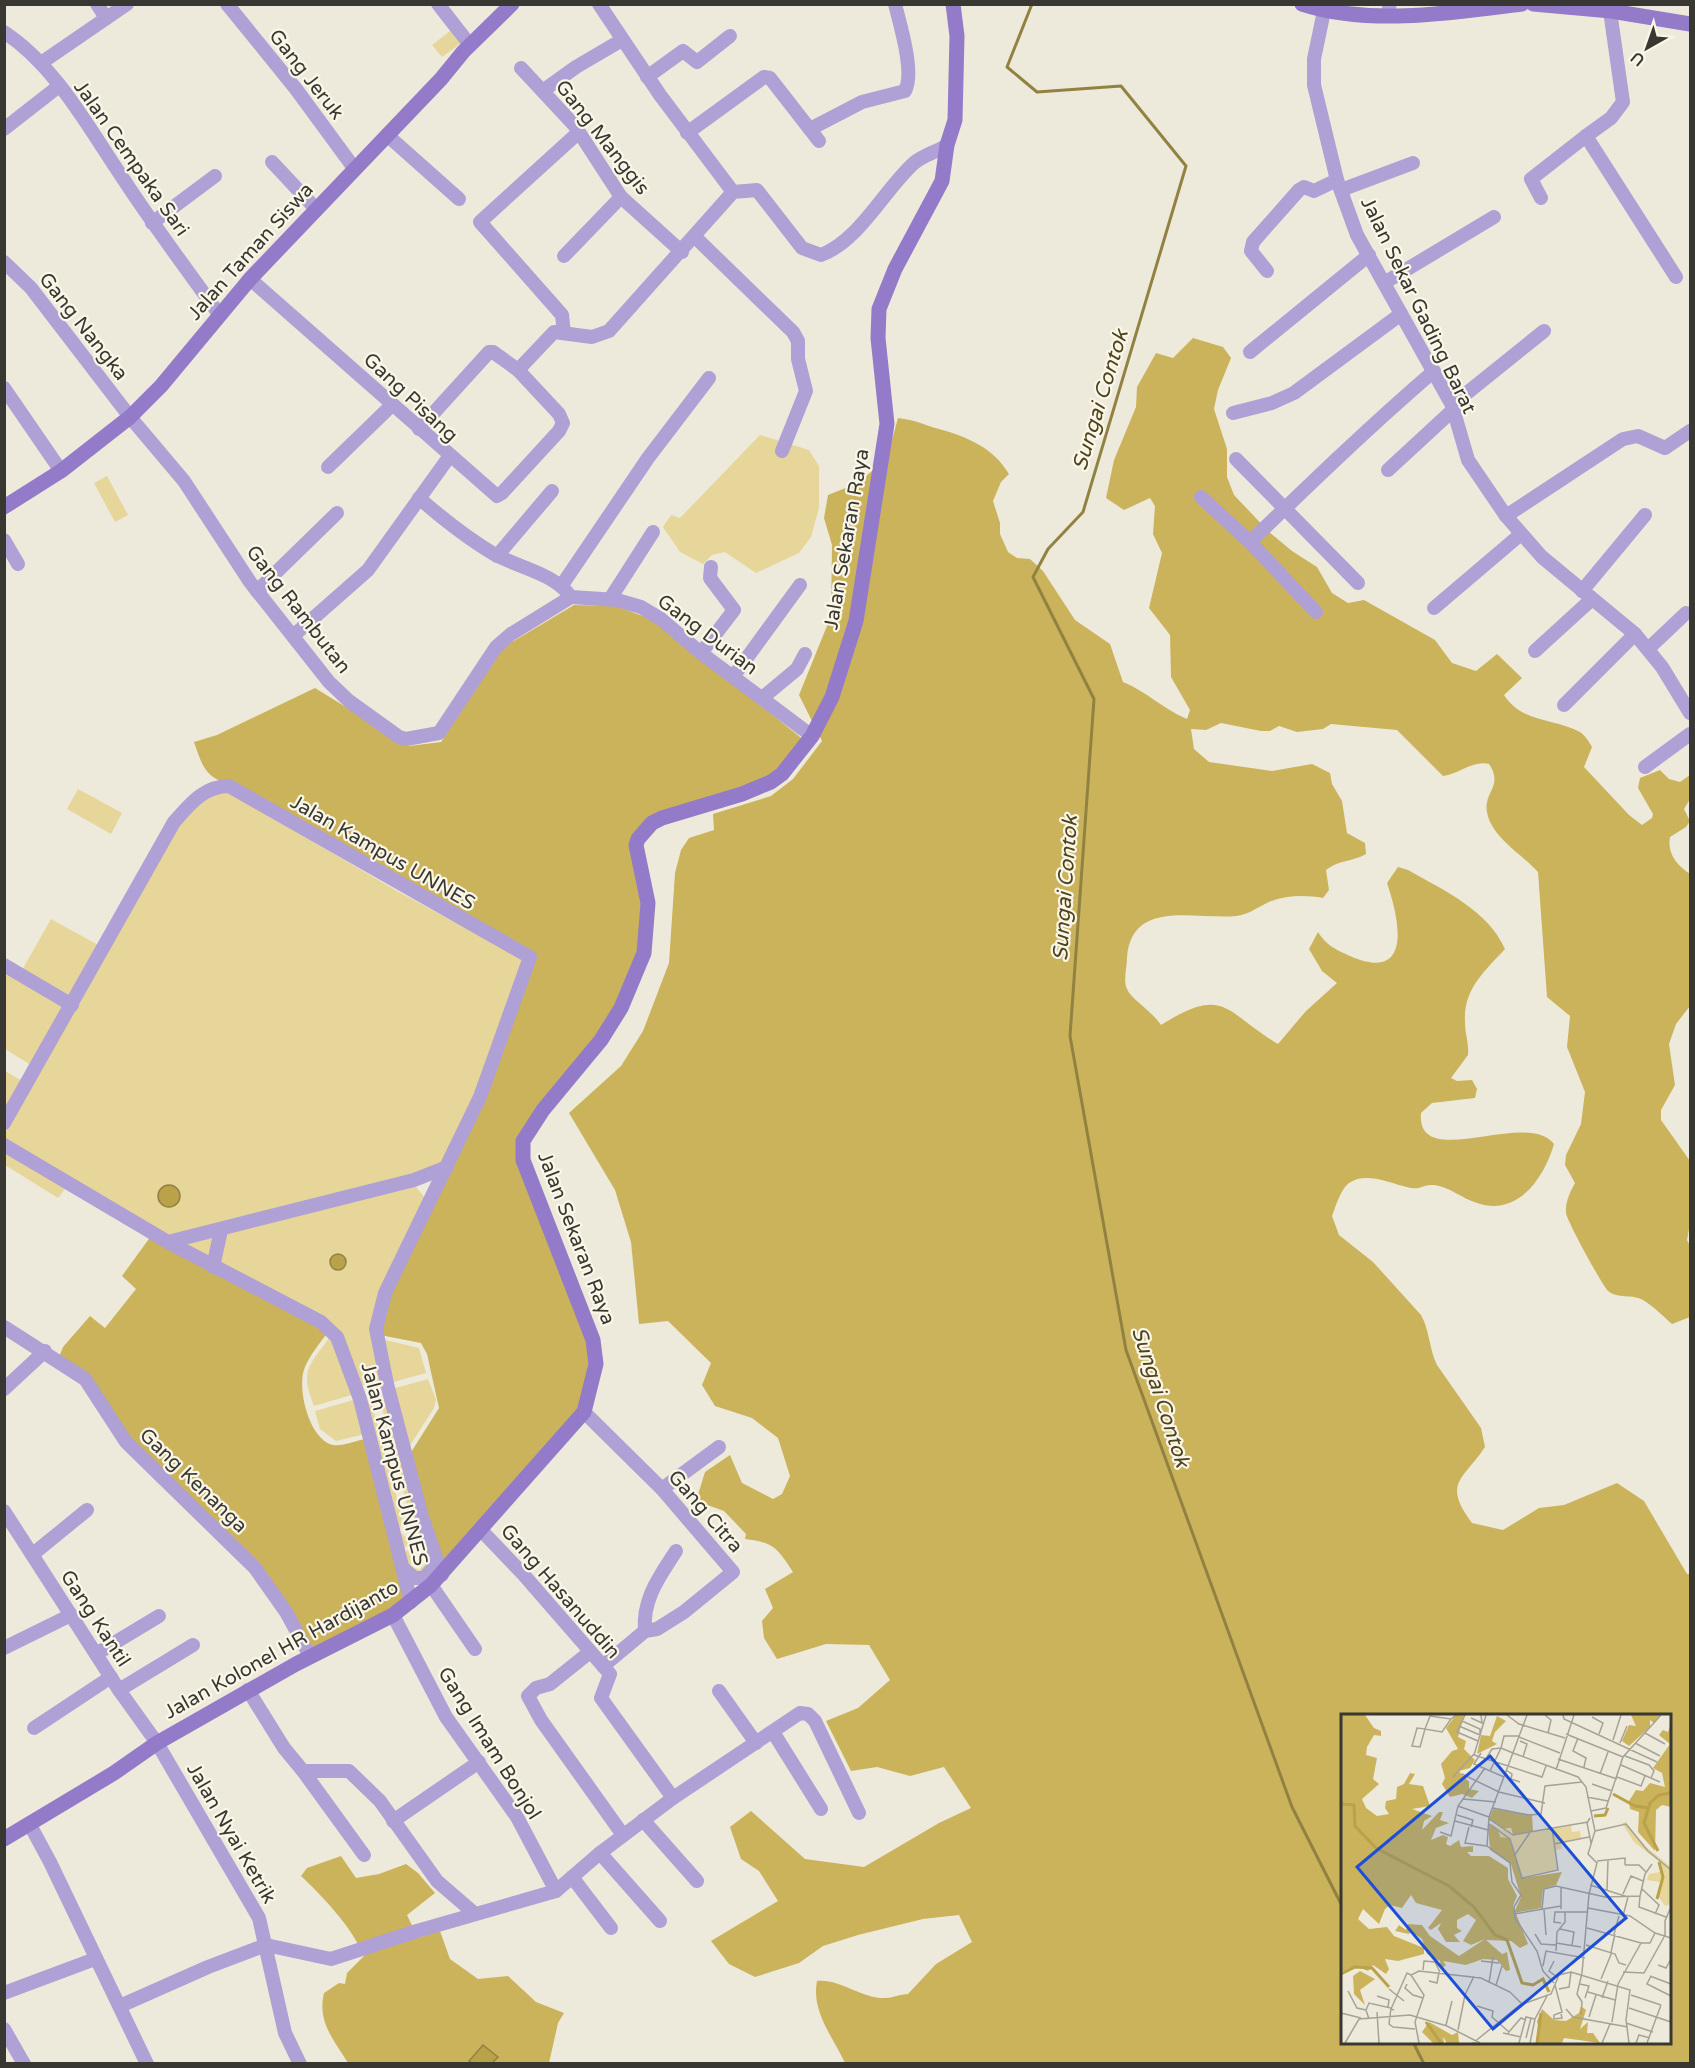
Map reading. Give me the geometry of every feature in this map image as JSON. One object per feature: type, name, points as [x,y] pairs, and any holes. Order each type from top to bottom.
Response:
[{"type":"main road","name":"Jalan Taman Siswa","points":[[4,507],[61,471],[130,417],[161,386],[250,279],[470,45],[512,4]]},
{"type":"main road","name":"Jalan Sekaran Raya","points":[[596,1364],[591,1334],[523,1160],[523,1141],[543,1110],[601,1040],[633,985],[648,933],[648,903],[636,845],[643,831],[662,818],[742,794],[771,782],[782,774],[812,736],[832,697],[856,621],[885,435],[886,405],[878,338],[879,309],[895,269],[942,181],[947,145],[955,120],[957,36],[952,4]]},
{"type":"main road","points":[[1302,4],[1345,15],[1390,9],[1435,15],[1522,4]]},
{"type":"main road","points":[[1533,4],[1610,8],[1690,24]]},
{"type":"main road","name":"Jalan Kolonel HR Hardijanto","points":[[4,1839],[114,1773],[157,1743],[248,1690],[393,1615],[411,1602],[436,1580],[584,1412],[596,1364]]},
{"type":"street","points":[[97,4],[106,18]]},
{"type":"street","points":[[41,63],[127,4]]},
{"type":"street","name":"Gang Jeruk","points":[[227,4],[296,89],[354,168]]},
{"type":"street","points":[[438,4],[470,45]]},
{"type":"street","points":[[598,4],[687,133],[733,192]]},
{"type":"street","points":[[810,129],[862,102],[905,91],[908,83],[906,52],[895,4]]},
{"type":"street","points":[[1541,198],[1531,179],[1611,118],[1623,102],[1610,8]]},
{"type":"street","name":"Jalan Sekar Gading Barat","points":[[1324,11],[1314,59],[1314,86],[1339,185],[1358,236],[1452,407],[1468,460],[1506,516],[1542,557],[1635,634],[1648,649],[1690,711]]},
{"type":"street","points":[[647,77],[683,51],[697,62],[730,36]]},
{"type":"street","name":"Jalan Cempaka Sari","points":[[7,37],[41,63],[59,86],[152,223],[219,314]]},
{"type":"street","points":[[544,90],[576,67],[622,40]]},
{"type":"street","name":"Gang Manggis","points":[[521,68],[544,90],[579,132],[621,197],[682,252]]},
{"type":"street","points":[[687,133],[764,77],[770,78],[819,141]]},
{"type":"street","points":[[4,129],[59,86]]},
{"type":"street","points":[[564,333],[562,315],[480,222],[579,132]]},
{"type":"street","points":[[387,135],[459,199]]},
{"type":"street","points":[[1586,136],[1676,277]]},
{"type":"street","points":[[518,370],[549,335],[564,333],[592,337],[609,331],[682,252],[733,192],[757,190],[802,248],[821,255],[830,252],[864,221],[914,163],[947,145]]},
{"type":"street","points":[[272,162],[316,209]]},
{"type":"street","points":[[1267,271],[1251,251],[1253,242],[1299,190],[1304,187],[1314,191],[1413,163]]},
{"type":"street","points":[[152,223],[215,176]]},
{"type":"street","points":[[564,256],[621,197]]},
{"type":"street","points":[[1384,283],[1494,217]]},
{"type":"street","points":[[695,237],[793,332],[798,341],[798,360],[806,384],[806,397],[782,451]]},
{"type":"street","points":[[1250,352],[1369,255]]},
{"type":"street","name":"Gang Nangka","points":[[4,262],[31,288],[130,417]]},
{"type":"street","name":"Gang Pisang","points":[[250,279],[449,457],[368,570],[293,636]]},
{"type":"street","points":[[1233,413],[1294,393],[1401,314]]},
{"type":"street","points":[[1388,470],[1452,407],[1544,331]]},
{"type":"street","points":[[419,429],[489,352],[493,352],[518,370],[562,418],[559,431],[497,496],[449,457]]},
{"type":"street","points":[[1250,542],[1332,466],[1372,424],[1434,371]]},
{"type":"street","points":[[567,591],[648,458],[709,378]]},
{"type":"street","points":[[4,388],[61,471]]},
{"type":"street","points":[[328,466],[392,405]]},
{"type":"street","name":"Gang Rambutan","points":[[130,417],[184,481],[257,591],[329,682],[391,731],[406,739],[432,736],[440,731],[496,647],[567,591]]},
{"type":"street","points":[[1506,516],[1623,439],[1638,436],[1665,448],[1690,434]]},
{"type":"street","points":[[1236,459],[1358,583]]},
{"type":"street","points":[[497,556],[552,491]]},
{"type":"street","points":[[1201,497],[1250,542],[1316,612]]},
{"type":"street","name":"Gang Durian","points":[[418,498],[458,531],[497,556],[567,591],[630,602],[662,619],[701,653],[812,736]]},
{"type":"street","points":[[257,591],[337,513]]},
{"type":"street","points":[[1535,651],[1587,595],[1645,515]]},
{"type":"street","points":[[610,599],[653,532]]},
{"type":"street","points":[[1434,608],[1521,534]]},
{"type":"street","points":[[4,540],[18,564]]},
{"type":"street","points":[[701,653],[734,610],[710,578],[711,567]]},
{"type":"street","points":[[733,677],[800,585]]},
{"type":"street","points":[[1648,649],[1686,613]]},
{"type":"street","points":[[1564,705],[1635,634]]},
{"type":"street","points":[[762,698],[797,669],[805,654]]},
{"type":"street","points":[[1645,767],[1690,734]]},
{"type":"street","name":"Jalan Kampus UNNES","points":[[4,1123],[174,822],[198,796],[222,786],[229,786],[530,957],[480,1097],[385,1293],[376,1329],[405,1457],[435,1559],[436,1580],[475,1649]]},
{"type":"street","points":[[5,968],[72,1005]]},
{"type":"street","name":"Jalan Kampus UNNES","points":[[4,1145],[168,1242],[321,1322],[337,1337],[360,1398],[411,1602]]},
{"type":"street","points":[[168,1242],[414,1180],[447,1167]]},
{"type":"street","points":[[414,1180],[430,1202]]},
{"type":"street","points":[[213,1267],[221,1230]]},
{"type":"street","name":"Gang Kenanga","points":[[4,1327],[45,1351],[85,1379],[126,1442],[255,1568],[286,1612],[310,1656]]},
{"type":"street","points":[[4,1389],[45,1351]]},
{"type":"street","name":"Gang Citra","points":[[584,1412],[662,1489],[733,1572],[684,1612],[657,1629],[645,1630],[603,1666]]},
{"type":"street","points":[[662,1489],[719,1447]]},
{"type":"street","points":[[33,1554],[87,1510]]},
{"type":"street","name":"Gang Kantil","points":[[4,1511],[119,1690],[157,1743]]},
{"type":"street","name":"Gang Hasanuddin","points":[[481,1530],[609,1674],[601,1698],[673,1798]]},
{"type":"street","points":[[645,1630],[646,1605],[656,1581],[676,1551]]},
{"type":"street","points":[[403,1568],[414,1578],[424,1578],[433,1568],[435,1559]]},
{"type":"street","points":[[6,1644],[71,1615]]},
{"type":"street","name":"Gang Imam Bonjol","points":[[393,1615],[446,1717],[517,1816],[556,1891]]},
{"type":"street","points":[[96,1654],[159,1616]]},
{"type":"street","points":[[119,1690],[193,1645]]},
{"type":"street","points":[[590,1652],[550,1684],[536,1688],[528,1696],[541,1720],[623,1835]]},
{"type":"street","points":[[34,1728],[111,1677]]},
{"type":"street","points":[[248,1690],[279,1740],[363,1855]]},
{"type":"street","points":[[719,1691],[756,1743]]},
{"type":"street","points":[[120,2006],[208,1967],[266,1945],[332,1959],[474,1913],[556,1891],[600,1853],[673,1798],[800,1713],[808,1714],[814,1721],[860,1813]]},
{"type":"street","points":[[773,1732],[821,1809]]},
{"type":"street","name":"Jalan Nyai Ketrik","points":[[157,1743],[259,1918],[285,2033],[300,2064]]},
{"type":"street","points":[[393,1821],[479,1762]]},
{"type":"street","points":[[303,1771],[349,1771],[380,1801],[437,1881],[474,1913]]},
{"type":"street","points":[[644,1820],[698,1881]]},
{"type":"street","points":[[30,1825],[147,2064]]},
{"type":"street","points":[[600,1853],[660,1921]]},
{"type":"street","points":[[572,1877],[611,1928]]},
{"type":"street","points":[[4,1993],[95,1959]]},
{"type":"street","points":[[4,2029],[24,2064]]},
{"type":"shaded area","points":[[450,31],[460,44],[442,57],[432,45]]},
{"type":"shaded area","points":[[1193,338],[1223,347],[1231,358],[1218,390],[1214,409],[1227,449],[1227,477],[1234,495],[1269,532],[1292,551],[1317,567],[1332,593],[1348,603],[1364,600],[1435,640],[1452,663],[1476,671],[1497,654],[1522,678],[1504,695],[1511,704],[1529,715],[1584,735],[1592,747],[1584,767],[1629,815],[1642,825],[1652,818],[1653,814],[1638,788],[1640,778],[1660,770],[1669,779],[1680,782],[1690,775],[1690,799],[1684,809],[1690,821],[1686,827],[1670,837],[1669,843],[1674,858],[1690,874],[1690,1006],[1676,1024],[1669,1044],[1675,1085],[1661,1110],[1661,1120],[1690,1161],[1690,1223],[1687,1240],[1690,1246],[1690,1317],[1672,1324],[1643,1300],[1616,1295],[1608,1291],[1585,1253],[1566,1213],[1567,1201],[1575,1183],[1565,1165],[1566,1155],[1581,1124],[1585,1092],[1567,1047],[1570,1016],[1547,997],[1538,872],[1501,837],[1490,821],[1487,805],[1494,778],[1489,764],[1477,764],[1443,776],[1397,730],[1331,724],[1323,729],[1297,732],[1279,726],[1270,731],[1261,731],[1221,723],[1206,730],[1191,729],[1194,749],[1209,762],[1272,771],[1312,764],[1330,773],[1332,784],[1342,801],[1347,833],[1365,843],[1366,854],[1336,864],[1326,870],[1329,890],[1323,898],[1303,896],[1282,898],[1236,916],[1185,915],[1153,919],[1140,927],[1131,939],[1125,978],[1129,993],[1161,1025],[1199,1006],[1213,1005],[1235,1014],[1278,1044],[1306,1011],[1337,983],[1322,971],[1309,949],[1318,932],[1328,944],[1336,949],[1370,962],[1384,961],[1393,954],[1397,943],[1397,929],[1387,883],[1398,867],[1436,885],[1463,902],[1488,923],[1505,949],[1483,973],[1472,990],[1465,1010],[1468,1055],[1451,1078],[1457,1081],[1472,1080],[1477,1089],[1475,1098],[1432,1103],[1421,1113],[1424,1130],[1436,1138],[1454,1140],[1521,1132],[1540,1135],[1554,1144],[1544,1170],[1527,1192],[1517,1199],[1492,1206],[1477,1203],[1439,1186],[1409,1188],[1376,1179],[1362,1178],[1346,1186],[1332,1216],[1339,1235],[1373,1262],[1421,1315],[1437,1365],[1481,1428],[1485,1447],[1463,1475],[1457,1490],[1463,1510],[1472,1523],[1503,1530],[1539,1508],[1564,1505],[1617,1483],[1644,1501],[1687,1574],[1690,1574],[1690,2063],[845,2063],[820,2014],[816,1992],[817,1981],[834,1983],[876,1997],[888,1998],[908,1994],[936,1964],[972,1942],[959,1915],[923,1919],[858,1935],[823,1946],[799,1963],[755,1977],[729,1964],[711,1941],[778,1901],[759,1871],[741,1859],[730,1827],[751,1811],[805,1859],[864,1867],[939,1823],[971,1808],[944,1767],[910,1776],[877,1767],[851,1771],[826,1721],[858,1708],[890,1680],[869,1645],[826,1644],[777,1659],[764,1638],[762,1621],[773,1608],[765,1589],[793,1572],[774,1548],[763,1542],[745,1539],[746,1534],[724,1511],[696,1501],[705,1472],[730,1455],[742,1483],[773,1499],[782,1494],[790,1476],[778,1438],[752,1418],[715,1406],[702,1385],[711,1363],[668,1321],[639,1324],[631,1242],[615,1190],[569,1113],[621,1066],[643,1031],[669,963],[675,873],[681,850],[689,838],[714,830],[713,814],[771,796],[793,779],[822,741],[799,695],[831,616],[832,545],[824,518],[828,495],[858,483],[887,458],[898,418],[915,421],[978,444],[1003,465],[1009,474],[1001,482],[993,501],[1000,523],[1000,534],[1008,552],[1017,558],[1030,559],[1043,571],[1075,620],[1110,644],[1123,682],[1187,719],[1190,710],[1171,677],[1170,635],[1149,608],[1162,553],[1153,534],[1155,506],[1150,498],[1124,510],[1106,498],[1114,460],[1136,407],[1137,387],[1156,353],[1173,358]]},
{"type":"shaded area","points":[[760,435],[809,450],[819,466],[819,508],[811,537],[799,553],[756,573],[725,552],[712,555],[703,564],[680,552],[663,527],[671,515],[680,518]]},
{"type":"shaded area","points":[[107,476],[128,515],[115,522],[94,483]]},
{"type":"shaded area","points":[[574,605],[616,606],[656,621],[805,741],[771,780],[636,835],[642,921],[640,949],[634,971],[623,996],[590,1049],[519,1142],[588,1341],[590,1361],[581,1410],[444,1567],[408,1457],[439,1408],[427,1354],[421,1343],[380,1335],[388,1294],[533,956],[230,784],[215,778],[202,764],[194,742],[217,735],[315,688],[409,746],[441,742],[502,648]]},
{"type":"shaded area","points":[[78,789],[122,813],[111,834],[67,809]]},
{"type":"shaded area","points":[[227,791],[397,891],[525,960],[477,1096],[446,1165],[168,1240],[5,1141],[5,1129],[177,823],[199,799]]},
{"type":"shaded area","points":[[51,919],[100,946],[70,1000],[21,972]]},
{"type":"shaded area","points":[[9,971],[68,1005],[34,1067],[5,1049],[5,978]]},
{"type":"shaded area","points":[[5,1071],[24,1082],[5,1116]]},
{"type":"shaded area","points":[[5,1153],[65,1189],[58,1198],[5,1165]]},
{"type":"shaded area","points":[[413,1183],[428,1202],[385,1286],[381,1380],[360,1386],[343,1342],[216,1265],[222,1232]]},
{"type":"shaded area","points":[[165,1185],[173,1185],[180,1192],[180,1200],[173,1207],[165,1207],[158,1200],[158,1192]]},
{"type":"shaded area","points":[[217,1234],[211,1262],[176,1243]]},
{"type":"shaded area","points":[[151,1236],[328,1332],[305,1367],[302,1387],[307,1412],[317,1434],[333,1445],[366,1439],[405,1595],[402,1603],[313,1650],[252,1559],[149,1460],[59,1357],[63,1347],[90,1316],[105,1328],[136,1289],[122,1276]]},
{"type":"shaded area","points":[[335,1254],[341,1254],[346,1262],[344,1268],[335,1270],[330,1265],[330,1259]]},
{"type":"shaded area","points":[[331,1335],[355,1394],[314,1406],[307,1375],[312,1361]]},
{"type":"shaded area","points":[[381,1339],[419,1348],[426,1373],[390,1383]]},
{"type":"shaded area","points":[[428,1379],[436,1400],[434,1408],[407,1450],[392,1389]]},
{"type":"shaded area","points":[[357,1399],[365,1434],[336,1441],[320,1429],[315,1411]]},
{"type":"shaded area","points":[[386,1399],[426,1541],[418,1543],[418,1523],[409,1514],[380,1400]]},
{"type":"shaded area","points":[[371,1402],[402,1517],[400,1532],[407,1538],[409,1546],[401,1548],[365,1403]]},
{"type":"shaded area","points":[[428,1545],[431,1558],[425,1573],[410,1571],[402,1552],[410,1550],[411,1566],[419,1570],[425,1564],[419,1548]]},
{"type":"shaded area","points":[[341,1856],[356,1878],[379,1874],[406,1864],[418,1873],[435,1893],[407,1915],[418,1938],[440,1931],[450,1959],[478,1979],[508,1976],[536,2002],[564,2013],[558,2023],[549,2063],[492,2063],[497,2057],[469,2062],[472,2063],[348,2063],[328,2030],[322,2003],[324,1993],[339,1983],[345,1984],[347,1973],[364,1956],[345,1924],[301,1876],[307,1868]]},
{"type":"shaded area","points":[[483,2045],[498,2057],[492,2063],[469,2061]]},
{"type":"waterway","name":"Sungai Contok","points":[[1032,4],[1007,67],[1037,92],[1121,86],[1186,166],[1083,512],[1048,549],[1033,577],[1094,699],[1070,1036],[1126,1350],[1292,1807],[1341,1904]]},
{"type":"waterway","name":"Sungai Contok","points":[[1414,2044],[1424,2064]]}]
